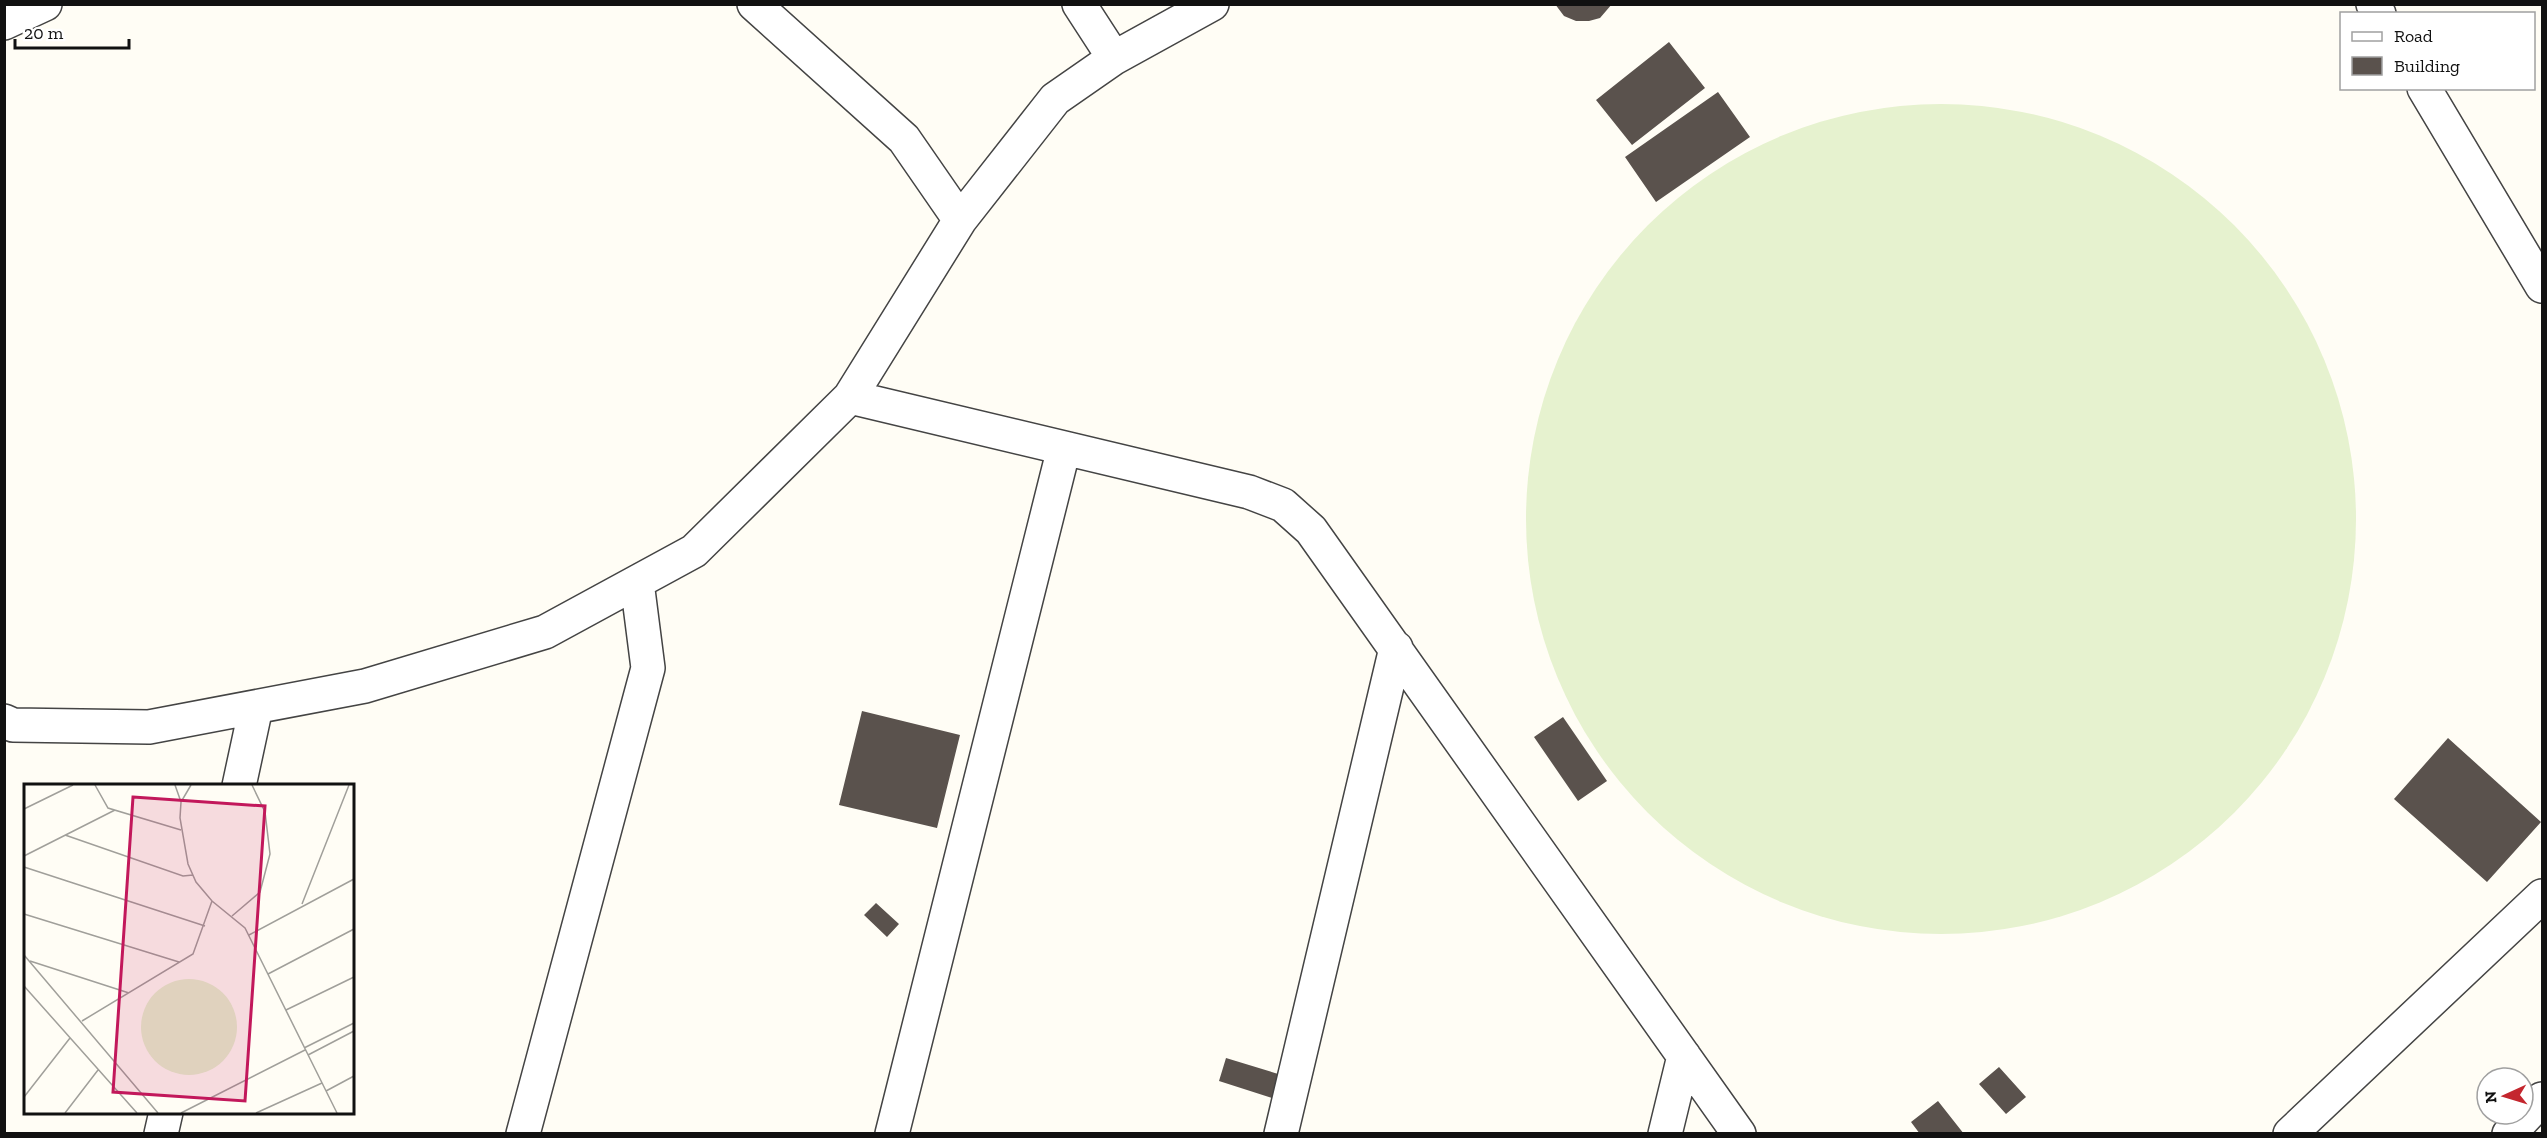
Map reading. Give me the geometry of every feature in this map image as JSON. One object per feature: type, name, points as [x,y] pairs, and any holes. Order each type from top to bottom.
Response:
[{"type":"street","points":[[4,23],[45,4]]},
{"type":"street","points":[[753,4],[904,139],[960,220]]},
{"type":"street","points":[[1078,4],[1114,58]]},
{"type":"street","points":[[7,725],[149,727],[365,686],[545,632],[694,551],[850,397],[960,220],[1055,99],[1114,58],[1212,4]]},
{"type":"street","points":[[2425,90],[2542,286]]},
{"type":"street","points":[[850,397],[1249,492],[1283,505],[1311,530],[1739,1134]]},
{"type":"street","points":[[892,1134],[1064,448]]},
{"type":"street","points":[[523,1134],[648,668],[637,582]]},
{"type":"street","points":[[1281,1134],[1396,648]]},
{"type":"street","points":[[239,784],[256,707]]},
{"type":"street","points":[[2290,1134],[2542,896]]},
{"type":"street","points":[[1665,1134],[1684,1056]]},
{"type":"street","points":[[2509,1134],[2542,1100]]},
{"type":"street","points":[[161,1134],[165,1114]]},
{"type":"green space","points":[[1941,104],[1982,106],[2022,112],[2061,122],[2100,136],[2137,153],[2172,174],[2204,198],[2234,226],[2262,256],[2286,288],[2307,323],[2324,360],[2338,399],[2348,438],[2354,478],[2356,519],[2354,560],[2348,600],[2338,639],[2324,678],[2307,715],[2286,750],[2262,782],[2234,812],[2204,840],[2172,864],[2137,885],[2100,902],[2061,916],[2022,926],[1982,932],[1941,934],[1900,932],[1860,926],[1821,916],[1782,902],[1745,885],[1710,864],[1678,840],[1648,812],[1620,782],[1596,750],[1575,715],[1558,678],[1544,639],[1534,600],[1528,560],[1526,519],[1528,478],[1534,438],[1544,399],[1558,360],[1575,323],[1596,288],[1620,256],[1648,226],[1678,198],[1710,174],[1745,153],[1782,136],[1821,122],[1860,112],[1900,106]]},
{"type":"building","points":[[1555,4],[1612,4],[1600,18],[1576,21],[1564,16]]},
{"type":"building","points":[[1669,42],[1705,88],[1632,145],[1596,100]]},
{"type":"building","points":[[1718,92],[1750,137],[1656,202],[1625,157]]},
{"type":"building","points":[[862,711],[960,735],[937,828],[839,805]]},
{"type":"building","points":[[1563,717],[1607,781],[1578,801],[1534,737]]},
{"type":"building","points":[[2448,738],[2541,822],[2487,882],[2394,799]]},
{"type":"building","points":[[876,903],[899,924],[887,937],[864,915]]},
{"type":"building","points":[[1226,1058],[1288,1077],[1281,1101],[1219,1081]]},
{"type":"building","points":[[1999,1067],[2026,1097],[2006,1114],[1979,1084]]},
{"type":"building","points":[[1938,1101],[1964,1134],[1920,1134],[1911,1122]]}]
